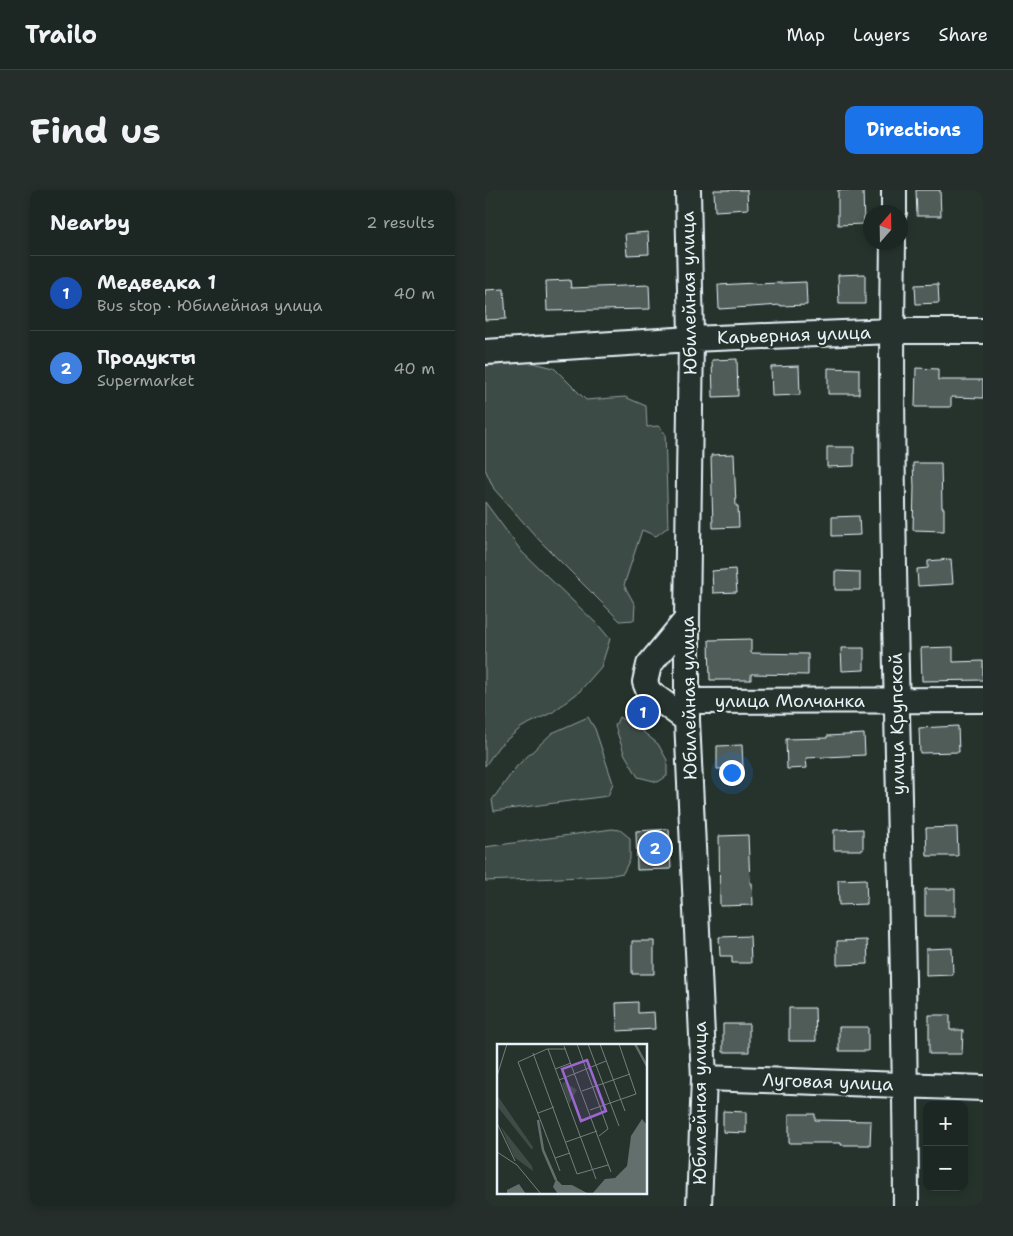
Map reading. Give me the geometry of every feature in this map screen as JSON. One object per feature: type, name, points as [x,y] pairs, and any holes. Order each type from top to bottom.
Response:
[{"type":"street","name":"Юбилейная улица","points":[[687,190],[691,339],[687,710],[704,1078],[699,1206]]},
{"type":"street","points":[[894,190],[894,205]]},
{"type":"street","name":"улица Крупской","points":[[893,250],[896,700],[906,1085],[906,1206]]},
{"type":"street","name":"Карьерная улица","points":[[485,352],[691,339],[892,331],[983,331]]},
{"type":"street","points":[[687,619],[649,665],[645,682],[649,692],[687,710]]},
{"type":"street","name":"улица Молчанка","points":[[687,710],[896,700],[983,700]]},
{"type":"street","name":"Луговая улица","points":[[704,1078],[983,1088]]},
{"type":"shaded area","points":[[530,362],[554,368],[586,400],[625,397],[646,406],[647,427],[658,426],[665,433],[668,527],[656,536],[642,530],[624,585],[635,605],[634,620],[620,621],[540,541],[494,489],[485,469],[485,366]]},
{"type":"shaded area","points":[[485,502],[522,552],[600,627],[610,639],[601,667],[579,692],[553,712],[522,727],[499,746],[485,766]]},
{"type":"shaded area","points":[[588,717],[595,729],[613,783],[608,796],[494,811],[492,800],[517,766],[552,733]]},
{"type":"shaded area","points":[[619,717],[642,731],[658,744],[667,760],[667,776],[658,782],[638,777],[624,753],[615,726]]},
{"type":"shaded area","points":[[612,829],[620,830],[630,838],[630,859],[623,873],[607,876],[485,881],[485,847]]},
{"type":"building","points":[[714,190],[747,190],[748,209],[715,211]]},
{"type":"building","points":[[838,190],[863,190],[863,224],[838,225]]},
{"type":"building","points":[[916,190],[940,190],[941,216],[917,216]]},
{"type":"building","points":[[648,232],[649,254],[627,255],[625,234]]},
{"type":"building","points":[[865,274],[865,304],[839,304],[838,275]]},
{"type":"building","points":[[570,280],[571,288],[649,285],[650,309],[547,311],[546,281]]},
{"type":"building","points":[[806,282],[807,305],[719,309],[718,285]]},
{"type":"building","points":[[938,284],[939,303],[916,304],[915,285]]},
{"type":"building","points":[[504,289],[506,319],[485,320],[485,290]]},
{"type":"building","points":[[737,359],[738,396],[713,397],[712,360]]},
{"type":"building","points":[[799,366],[800,395],[772,396],[771,367]]},
{"type":"building","points":[[828,368],[859,369],[859,394],[828,394]]},
{"type":"building","points":[[916,368],[938,369],[938,380],[983,380],[983,398],[951,397],[951,407],[915,407]]},
{"type":"building","points":[[827,447],[854,447],[854,466],[827,467]]},
{"type":"building","points":[[734,454],[736,506],[738,506],[739,527],[713,528],[711,455]]},
{"type":"building","points":[[913,463],[941,463],[944,531],[913,530]]},
{"type":"building","points":[[859,516],[860,535],[832,536],[832,517]]},
{"type":"building","points":[[951,559],[953,584],[918,586],[917,569],[928,568],[928,561]]},
{"type":"building","points":[[735,569],[737,592],[713,593],[712,571]]},
{"type":"building","points":[[835,571],[860,572],[860,590],[835,590]]},
{"type":"building","points":[[751,639],[751,653],[808,654],[808,675],[751,674],[751,680],[710,680],[709,640]]},
{"type":"building","points":[[953,647],[953,662],[983,661],[983,680],[922,681],[921,648]]},
{"type":"building","points":[[841,648],[864,648],[864,670],[842,671]]},
{"type":"building","points":[[958,726],[959,752],[920,753],[919,728]]},
{"type":"building","points":[[864,734],[865,755],[806,758],[807,768],[787,769],[786,739],[827,738],[827,736]]},
{"type":"building","points":[[742,745],[743,768],[717,769],[717,746]]},
{"type":"building","points":[[957,827],[958,856],[927,856],[926,828]]},
{"type":"building","points":[[669,829],[671,869],[637,870],[636,831]]},
{"type":"building","points":[[863,829],[863,850],[834,850],[834,830]]},
{"type":"building","points":[[748,835],[753,905],[720,906],[719,836]]},
{"type":"building","points":[[866,879],[867,904],[839,905],[838,880]]},
{"type":"building","points":[[925,889],[955,889],[955,916],[925,916]]},
{"type":"building","points":[[750,936],[751,963],[732,963],[732,956],[720,956],[719,937]]},
{"type":"building","points":[[867,940],[868,964],[837,965],[837,941]]},
{"type":"building","points":[[632,941],[654,941],[654,974],[632,974]]},
{"type":"building","points":[[952,948],[953,975],[926,976],[926,949]]},
{"type":"building","points":[[638,1002],[638,1013],[654,1012],[655,1029],[617,1031],[616,1003]]},
{"type":"building","points":[[789,1008],[815,1008],[816,1041],[789,1041]]},
{"type":"building","points":[[929,1015],[950,1015],[950,1030],[963,1030],[962,1054],[929,1054]]},
{"type":"building","points":[[723,1024],[749,1024],[749,1052],[723,1052]]},
{"type":"building","points":[[839,1027],[868,1027],[868,1051],[839,1051]]},
{"type":"building","points":[[723,1111],[746,1112],[746,1133],[723,1132]]},
{"type":"building","points":[[789,1114],[815,1114],[815,1120],[871,1121],[870,1145],[789,1143]]},
{"type":"place","name":"Медведка 1","points":[[643,712]]},
{"type":"place","name":"Продукты","points":[[655,848]]}]
